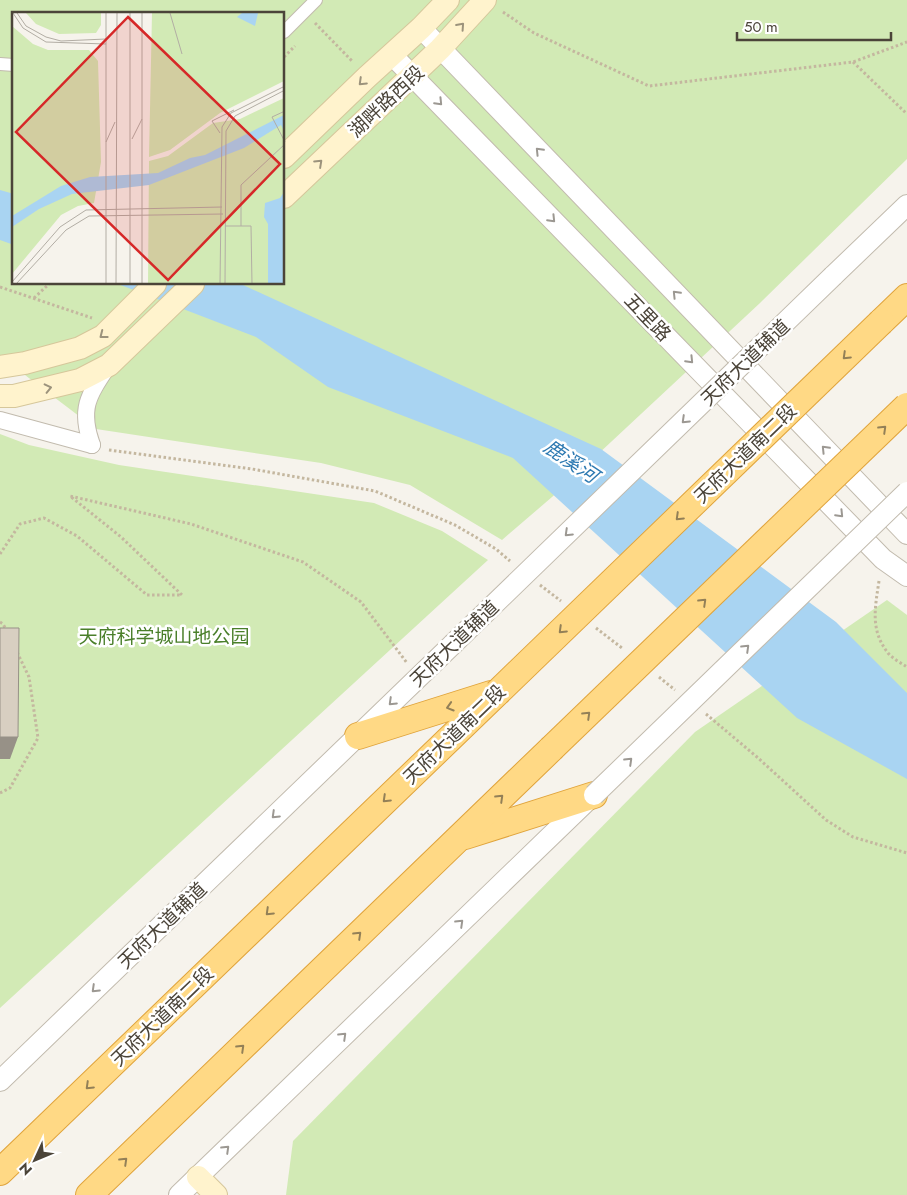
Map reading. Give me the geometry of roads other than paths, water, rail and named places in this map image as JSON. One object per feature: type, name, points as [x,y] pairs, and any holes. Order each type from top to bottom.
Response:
[{"type":"highway","name":"天府大道南二段","points":[[0,1172],[907,297]]},
{"type":"highway","points":[[89,1195],[907,406]]},
{"type":"highway","points":[[358,736],[497,693]]},
{"type":"highway","points":[[459,838],[594,794]]},
{"type":"main road","name":"湖畔路西段","points":[[285,156],[421,28],[448,0]]},
{"type":"main road","name":"湖畔路西段","points":[[285,196],[440,50],[493,6]]},
{"type":"main road","points":[[0,367],[25,363],[80,348],[103,336],[154,285]]},
{"type":"main road","points":[[0,396],[14,396],[80,380],[109,365],[192,285]]},
{"type":"main road","points":[[198,1177],[216,1195]]},
{"type":"street","points":[[285,31],[316,0]]},
{"type":"street","name":"五里路","points":[[421,28],[440,50],[907,534]]},
{"type":"street","name":"五里路","points":[[392,55],[884,559],[907,576]]},
{"type":"street","name":"天府大道辅道","points":[[0,1081],[907,206]]},
{"type":"street","points":[[0,420],[92,445],[86,429],[85,412],[93,388],[109,365]]},
{"type":"street","points":[[179,1195],[907,492]]},
{"type":"water","points":[[0,190],[12,193],[12,244],[0,240]]},
{"type":"water","name":"鹿溪河","points":[[121,285],[243,285],[601,449],[836,622],[907,693],[907,779],[797,718],[513,458],[328,387],[256,337]]},
{"type":"park label","name":"天府科学城山地公园","points":[[164,636]]}]
